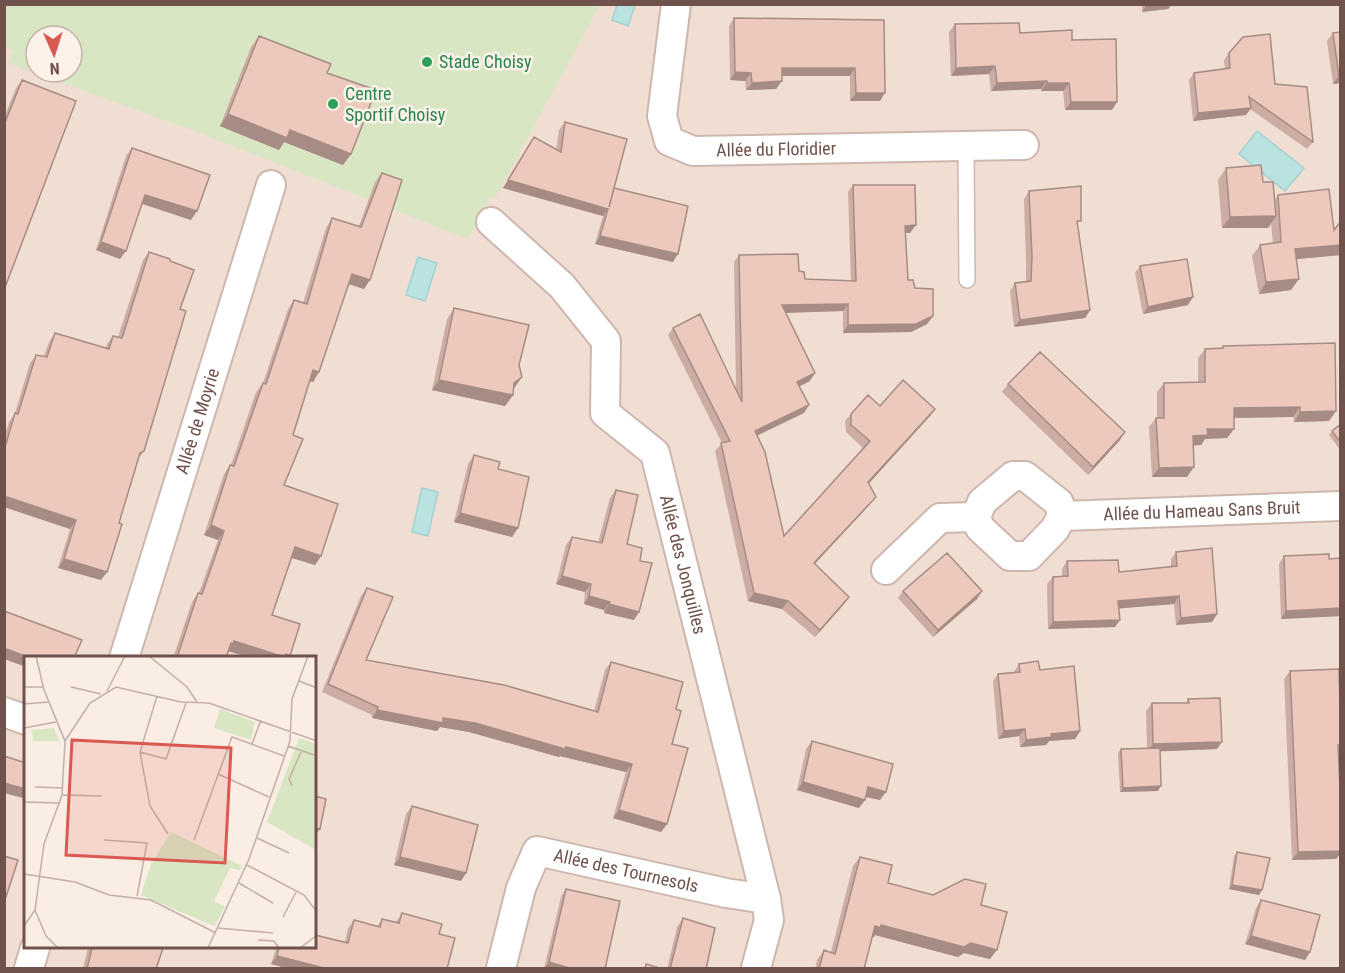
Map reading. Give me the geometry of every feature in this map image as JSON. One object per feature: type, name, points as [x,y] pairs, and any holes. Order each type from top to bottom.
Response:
[{"type":"street","name":"Allée du Floridier","points":[[676,4],[662,116],[669,141],[693,152],[1024,145]]},
{"type":"street","name":"Allée de Moyrie","points":[[125,656],[271,185]]},
{"type":"street","name":"Allée des Jonquilles","points":[[491,222],[562,286],[606,341],[605,413],[655,453],[766,898],[769,920],[756,969]]},
{"type":"street","points":[[1013,476],[1025,476],[1059,502],[1062,516],[1055,529],[1029,556],[1010,556],[980,528],[976,517],[982,502],[1013,476]]},
{"type":"street","name":"Allée du Hameau Sans Bruit","points":[[1062,516],[1341,506]]},
{"type":"street","points":[[886,570],[940,518],[976,517]]},
{"type":"street","points":[[4,712],[24,719]]},
{"type":"street","name":"Allée des Tournesols","points":[[501,969],[521,888],[537,851],[726,893],[766,898]]},
{"type":"street","points":[[29,969],[35,949]]},
{"type":"lane","points":[[966,146],[967,280]]},
{"type":"shaded area","points":[[5,5],[1340,5],[1340,968],[5,968]]},
{"type":"green space","name":"Centre Sportif Choisy","points":[[4,5],[600,5],[495,198],[491,196],[468,239],[205,135],[65,84],[84,84],[84,24],[24,24],[24,69],[8,63],[13,51],[5,47]]},
{"type":"water","points":[[617,5],[635,5],[628,26],[612,20]]},
{"type":"water","points":[[1257,131],[1304,168],[1285,191],[1239,154]]},
{"type":"water","points":[[418,257],[437,263],[425,301],[406,295]]},
{"type":"water","points":[[422,488],[438,492],[428,536],[412,532]]},
{"type":"building","points":[[734,18],[884,20],[885,93],[856,93],[855,68],[782,68],[782,81],[752,83],[751,73],[735,72]]},
{"type":"building","points":[[1019,23],[1020,33],[1072,30],[1072,40],[1116,39],[1117,102],[1071,102],[1069,83],[1047,83],[1047,81],[997,83],[995,66],[956,68],[955,24]]},
{"type":"building","points":[[1341,32],[1341,76],[1339,76],[1333,33]]},
{"type":"building","points":[[1270,34],[1275,84],[1307,87],[1313,142],[1249,97],[1251,108],[1198,113],[1194,73],[1230,68],[1229,53],[1243,37]]},
{"type":"building","points":[[259,36],[331,64],[327,73],[376,90],[351,154],[290,130],[287,138],[228,114]]},
{"type":"building","points":[[22,80],[24,84],[32,84],[76,101],[4,290],[4,125]]},
{"type":"building","points":[[565,122],[627,139],[614,188],[688,206],[678,254],[600,236],[608,209],[508,180],[534,137],[561,152]]},
{"type":"building","points":[[132,148],[210,175],[197,211],[145,195],[126,251],[101,242]]},
{"type":"building","points":[[1261,165],[1263,182],[1273,182],[1276,216],[1230,217],[1226,168]]},
{"type":"building","points":[[382,173],[402,180],[370,280],[352,274],[319,372],[313,370],[293,435],[303,439],[284,485],[338,504],[321,556],[295,547],[272,615],[300,624],[290,656],[286,654],[281,656],[234,641],[233,644],[231,643],[227,656],[178,656],[198,593],[202,594],[224,531],[211,525],[230,465],[234,466],[263,383],[266,384],[294,300],[307,304],[332,218],[361,227]]},
{"type":"building","points":[[853,185],[915,185],[916,225],[905,226],[908,280],[913,280],[915,288],[933,289],[933,316],[916,324],[848,325],[848,304],[782,305],[815,373],[797,382],[809,405],[755,431],[765,452],[784,536],[870,441],[851,425],[851,414],[868,395],[880,406],[903,380],[935,409],[868,482],[876,497],[814,563],[849,597],[820,630],[788,601],[754,593],[721,443],[730,441],[673,328],[700,314],[742,402],[739,255],[798,254],[799,271],[804,272],[805,279],[856,281]]},
{"type":"building","points":[[1081,186],[1081,221],[1077,221],[1090,310],[1020,320],[1015,283],[1031,281],[1029,191]]},
{"type":"building","points":[[1329,189],[1334,230],[1341,221],[1341,245],[1295,249],[1299,279],[1266,282],[1260,245],[1281,242],[1278,195]]},
{"type":"building","points":[[149,252],[194,270],[180,309],[186,311],[144,451],[140,453],[107,572],[64,559],[76,520],[4,496],[4,443],[6,444],[15,413],[18,414],[36,355],[47,357],[55,333],[109,349],[113,336],[122,338]]},
{"type":"building","points":[[1187,259],[1193,297],[1148,307],[1140,266]]},
{"type":"building","points":[[454,308],[529,325],[519,365],[522,377],[514,383],[513,395],[439,380]]},
{"type":"building","points":[[1335,343],[1336,411],[1300,412],[1300,407],[1234,408],[1234,429],[1207,429],[1208,435],[1193,436],[1194,467],[1159,468],[1156,418],[1164,418],[1164,383],[1205,382],[1205,349],[1223,348],[1223,346]]},
{"type":"building","points":[[1040,352],[1125,432],[1093,467],[1008,384]]},
{"type":"building","points":[[1341,424],[1341,443],[1332,431]]},
{"type":"building","points":[[474,455],[500,462],[498,469],[529,477],[518,528],[460,513]]},
{"type":"building","points":[[616,490],[638,495],[627,544],[642,548],[640,561],[652,563],[639,612],[589,596],[591,584],[562,576],[572,537],[602,543]]},
{"type":"building","points":[[1212,548],[1217,614],[1181,618],[1179,596],[1118,601],[1120,620],[1053,622],[1053,577],[1068,576],[1067,561],[1118,560],[1119,572],[1177,566],[1176,552]]},
{"type":"building","points":[[947,553],[982,591],[938,630],[903,591]]},
{"type":"building","points":[[1329,554],[1329,559],[1341,558],[1341,608],[1286,611],[1284,556]]},
{"type":"building","points":[[367,588],[393,597],[366,660],[504,685],[598,712],[611,662],[683,682],[676,709],[681,711],[672,744],[688,748],[667,824],[619,810],[632,764],[566,747],[565,749],[475,723],[443,718],[443,723],[377,710],[378,707],[328,684]]},
{"type":"building","points":[[4,611],[82,640],[75,656],[25,656],[4,648]]},
{"type":"building","points":[[1038,661],[1040,670],[1074,666],[1080,731],[1051,734],[1052,737],[1026,740],[1025,729],[1004,731],[998,674],[1020,672],[1019,664]]},
{"type":"building","points":[[1339,669],[1341,745],[1338,745],[1341,851],[1298,852],[1290,671]]},
{"type":"building","points":[[1220,698],[1222,742],[1153,744],[1152,703],[1189,703],[1188,699]]},
{"type":"building","points":[[812,741],[893,764],[886,792],[868,787],[865,800],[803,782]]},
{"type":"building","points":[[1160,748],[1161,786],[1123,788],[1121,749]]},
{"type":"building","points":[[4,756],[24,762],[24,788],[4,783]]},
{"type":"building","points":[[316,796],[326,799],[320,829],[316,828]]},
{"type":"building","points":[[412,806],[478,825],[466,873],[400,857]]},
{"type":"building","points":[[1237,852],[1270,858],[1262,890],[1232,885]]},
{"type":"building","points":[[4,856],[18,860],[5,900],[4,900]]},
{"type":"building","points":[[860,857],[892,865],[888,883],[933,895],[965,879],[986,884],[981,905],[1007,912],[997,950],[971,943],[964,947],[881,925],[881,928],[875,926],[864,969],[819,969],[824,950],[835,954]]},
{"type":"building","points":[[566,889],[620,901],[605,969],[573,969],[549,962]]},
{"type":"building","points":[[1261,900],[1320,915],[1310,952],[1251,936]]},
{"type":"building","points":[[402,913],[442,924],[439,934],[455,938],[447,969],[328,969],[277,956],[279,949],[316,949],[316,935],[348,943],[354,920],[380,927],[382,919],[399,923]]},
{"type":"building","points":[[683,918],[715,928],[706,969],[670,969]]},
{"type":"building","points":[[92,949],[163,949],[156,969],[87,969]]},
{"type":"building","points":[[646,964],[663,969],[645,969]]},
{"type":"place","name":"Stade Choisy","points":[[427,62]]},
{"type":"place","name":"Centre Sportif Choisy","points":[[333,104]]}]
